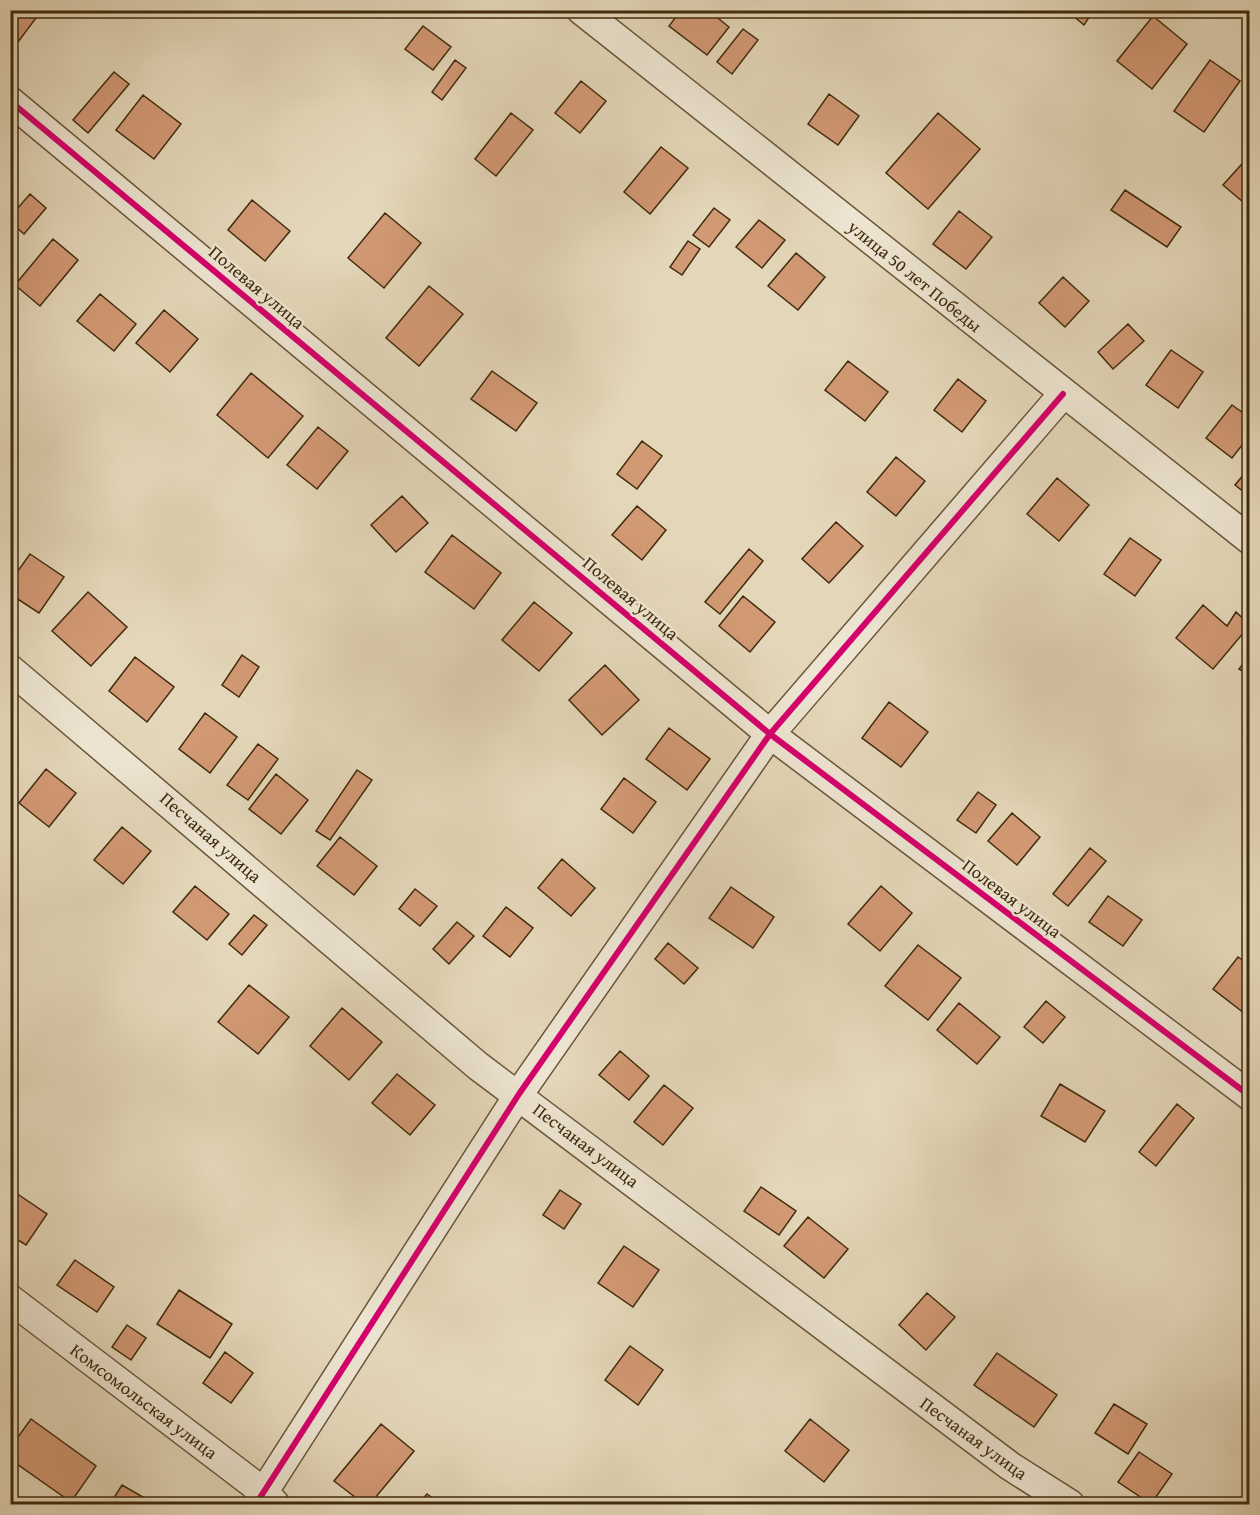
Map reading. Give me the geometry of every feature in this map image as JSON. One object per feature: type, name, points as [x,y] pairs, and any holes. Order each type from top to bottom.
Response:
[{"type":"street","name":"улица 50 лет Победы","points":[[581,10],[1250,540]]},
{"type":"street","name":"Полевая улица","points":[[10,101],[770,734],[1250,1096]]},
{"type":"street","points":[[265,1501],[519,1094],[770,734],[1063,394]]},
{"type":"street","name":"Песчаная улица","points":[[10,669],[469,1058],[1056,1501]]},
{"type":"street","name":"Комсомольская улица","points":[[10,1299],[265,1501]]},
{"type":"building","points":[[10,10],[25,10],[36,18],[15,46],[10,43]]},
{"type":"building","points":[[681,10],[708,10],[729,27],[707,55],[669,26]]},
{"type":"building","points":[[1066,10],[1094,10],[1084,25]]},
{"type":"building","points":[[1153,16],[1187,44],[1152,89],[1117,61]]},
{"type":"building","points":[[423,26],[451,47],[433,70],[405,49]]},
{"type":"building","points":[[743,29],[758,40],[732,74],[717,62]]},
{"type":"building","points":[[455,60],[466,68],[442,100],[432,92]]},
{"type":"building","points":[[1210,60],[1240,81],[1204,132],[1174,111]]},
{"type":"building","points":[[114,72],[129,84],[88,133],[73,120]]},
{"type":"building","points":[[581,81],[606,101],[580,133],[555,113]]},
{"type":"building","points":[[829,94],[859,116],[838,145],[808,124]]},
{"type":"building","points":[[143,95],[181,124],[154,159],[116,130]]},
{"type":"building","points":[[511,113],[533,130],[496,176],[475,159]]},
{"type":"building","points":[[938,113],[980,149],[928,209],[886,173]]},
{"type":"building","points":[[661,147],[688,168],[650,214],[624,192]]},
{"type":"building","points":[[1250,155],[1250,208],[1223,185]]},
{"type":"building","points":[[1125,190],[1181,227],[1167,247],[1111,210]]},
{"type":"building","points":[[30,194],[46,208],[24,234],[10,222],[10,217]]},
{"type":"building","points":[[252,200],[290,231],[265,261],[228,230]]},
{"type":"building","points":[[714,208],[730,220],[709,247],[693,235]]},
{"type":"building","points":[[959,211],[992,237],[966,269],[933,244]]},
{"type":"building","points":[[385,213],[421,243],[384,288],[348,258]]},
{"type":"building","points":[[759,220],[785,240],[762,268],[736,247]]},
{"type":"building","points":[[53,239],[78,260],[40,306],[15,285]]},
{"type":"building","points":[[688,241],[700,249],[682,275],[670,267]]},
{"type":"building","points":[[796,253],[825,277],[798,310],[768,286]]},
{"type":"building","points":[[1063,277],[1089,301],[1065,327],[1039,303]]},
{"type":"building","points":[[429,286],[463,314],[419,366],[386,338]]},
{"type":"building","points":[[100,294],[136,324],[114,351],[77,321]]},
{"type":"building","points":[[164,310],[198,339],[170,372],[136,343]]},
{"type":"building","points":[[1128,324],[1144,341],[1113,369],[1098,352]]},
{"type":"building","points":[[1171,350],[1203,372],[1178,408],[1146,385]]},
{"type":"building","points":[[848,361],[888,392],[865,421],[825,390]]},
{"type":"building","points":[[492,371],[537,403],[516,431],[471,399]]},
{"type":"building","points":[[251,373],[303,416],[268,458],[217,415]]},
{"type":"building","points":[[958,379],[986,401],[962,432],[934,410]]},
{"type":"building","points":[[1232,405],[1250,418],[1250,435],[1232,458],[1206,438]]},
{"type":"building","points":[[318,427],[348,451],[317,489],[287,465]]},
{"type":"building","points":[[642,441],[662,456],[637,489],[617,474]]},
{"type":"building","points":[[896,457],[925,481],[896,516],[867,492]]},
{"type":"building","points":[[1250,467],[1250,497],[1235,485]]},
{"type":"building","points":[[1057,478],[1089,505],[1059,541],[1027,514]]},
{"type":"building","points":[[402,496],[428,523],[396,552],[371,525]]},
{"type":"building","points":[[637,506],[666,530],[642,560],[612,535]]},
{"type":"building","points":[[836,522],[863,546],[829,583],[802,559]]},
{"type":"building","points":[[452,535],[501,573],[474,609],[425,572]]},
{"type":"building","points":[[1130,538],[1161,560],[1135,596],[1104,574]]},
{"type":"building","points":[[749,549],[763,561],[720,614],[705,602]]},
{"type":"building","points":[[30,554],[64,577],[39,613],[10,594],[10,582]]},
{"type":"building","points":[[88,592],[127,627],[91,666],[52,631]]},
{"type":"building","points":[[743,596],[775,622],[750,652],[719,626]]},
{"type":"building","points":[[534,602],[572,633],[539,671],[502,640]]},
{"type":"building","points":[[1203,605],[1227,626],[1236,612],[1250,625],[1213,669],[1176,638]]},
{"type":"building","points":[[242,655],[259,667],[239,697],[222,685]]},
{"type":"building","points":[[1250,655],[1250,676],[1239,669]]},
{"type":"building","points":[[135,657],[174,687],[147,722],[109,691]]},
{"type":"building","points":[[605,665],[639,700],[602,735],[569,700]]},
{"type":"building","points":[[889,702],[928,732],[901,767],[862,738]]},
{"type":"building","points":[[205,713],[237,737],[210,773],[179,749]]},
{"type":"building","points":[[669,728],[710,759],[687,790],[646,759]]},
{"type":"building","points":[[258,744],[278,759],[248,800],[227,785]]},
{"type":"building","points":[[46,769],[76,793],[49,827],[19,803]]},
{"type":"building","points":[[357,770],[372,780],[330,840],[316,831]]},
{"type":"building","points":[[276,774],[308,800],[281,834],[249,809]]},
{"type":"building","points":[[624,778],[656,802],[633,833],[601,809]]},
{"type":"building","points":[[978,792],[996,805],[976,833],[957,820]]},
{"type":"building","points":[[1012,813],[1040,837],[1017,865],[988,841]]},
{"type":"building","points":[[122,827],[151,851],[123,884],[94,860]]},
{"type":"building","points":[[340,837],[377,866],[354,895],[317,866]]},
{"type":"building","points":[[1090,848],[1106,861],[1068,906],[1053,894]]},
{"type":"building","points":[[562,859],[595,888],[571,916],[538,888]]},
{"type":"building","points":[[195,886],[229,914],[207,940],[173,912]]},
{"type":"building","points":[[881,886],[912,913],[880,951],[848,924]]},
{"type":"building","points":[[731,887],[774,917],[753,948],[709,918]]},
{"type":"building","points":[[415,889],[437,906],[420,926],[399,909]]},
{"type":"building","points":[[1108,896],[1142,920],[1123,946],[1089,922]]},
{"type":"building","points":[[506,907],[533,928],[510,957],[483,936]]},
{"type":"building","points":[[254,915],[267,925],[242,955],[229,944]]},
{"type":"building","points":[[457,922],[474,936],[449,964],[433,949]]},
{"type":"building","points":[[668,943],[698,968],[684,984],[655,959]]},
{"type":"building","points":[[918,945],[961,978],[928,1020],[885,986]]},
{"type":"building","points":[[1238,957],[1250,965],[1250,1006],[1244,1013],[1213,989]]},
{"type":"building","points":[[249,985],[289,1017],[258,1054],[218,1022]]},
{"type":"building","points":[[1046,1001],[1065,1017],[1043,1043],[1024,1027]]},
{"type":"building","points":[[959,1003],[1000,1037],[977,1064],[937,1030]]},
{"type":"building","points":[[342,1008],[382,1042],[349,1080],[310,1046]]},
{"type":"building","points":[[620,1051],[649,1076],[629,1100],[599,1075]]},
{"type":"building","points":[[397,1074],[435,1105],[410,1135],[372,1103]]},
{"type":"building","points":[[1060,1084],[1105,1111],[1085,1142],[1041,1116]]},
{"type":"building","points":[[664,1085],[693,1108],[663,1145],[634,1122]]},
{"type":"building","points":[[1177,1104],[1194,1118],[1156,1166],[1139,1152]]},
{"type":"building","points":[[761,1187],[796,1211],[779,1235],[744,1211]]},
{"type":"building","points":[[560,1190],[581,1204],[564,1229],[543,1215]]},
{"type":"building","points":[[16,1193],[47,1214],[26,1245],[10,1235],[10,1202]]},
{"type":"building","points":[[808,1217],[848,1249],[824,1278],[784,1246]]},
{"type":"building","points":[[624,1246],[659,1270],[633,1307],[598,1283]]},
{"type":"building","points":[[75,1260],[114,1287],[97,1312],[57,1285]]},
{"type":"building","points":[[179,1290],[232,1324],[210,1358],[157,1324]]},
{"type":"building","points":[[927,1293],[955,1317],[926,1350],[899,1325]]},
{"type":"building","points":[[127,1325],[146,1338],[131,1360],[112,1347]]},
{"type":"building","points":[[630,1346],[663,1370],[638,1405],[605,1380]]},
{"type":"building","points":[[225,1352],[253,1373],[231,1403],[203,1383]]},
{"type":"building","points":[[997,1353],[1057,1395],[1034,1427],[974,1385]]},
{"type":"building","points":[[1114,1404],[1147,1424],[1128,1454],[1095,1433]]},
{"type":"building","points":[[31,1419],[96,1466],[71,1502],[10,1459],[10,1448]]},
{"type":"building","points":[[810,1419],[849,1450],[824,1482],[785,1451]]},
{"type":"building","points":[[381,1424],[414,1451],[370,1504],[364,1504],[334,1481]]},
{"type":"building","points":[[1139,1452],[1172,1474],[1151,1504],[1118,1482]]},
{"type":"building","points":[[122,1485],[155,1504],[110,1504]]},
{"type":"building","points":[[427,1494],[441,1504],[418,1504]]},
{"type":"cycle path","points":[[10,101],[770,734],[1250,1096]]},
{"type":"cycle path","points":[[256,1504],[519,1094],[770,734],[1063,394]]}]
